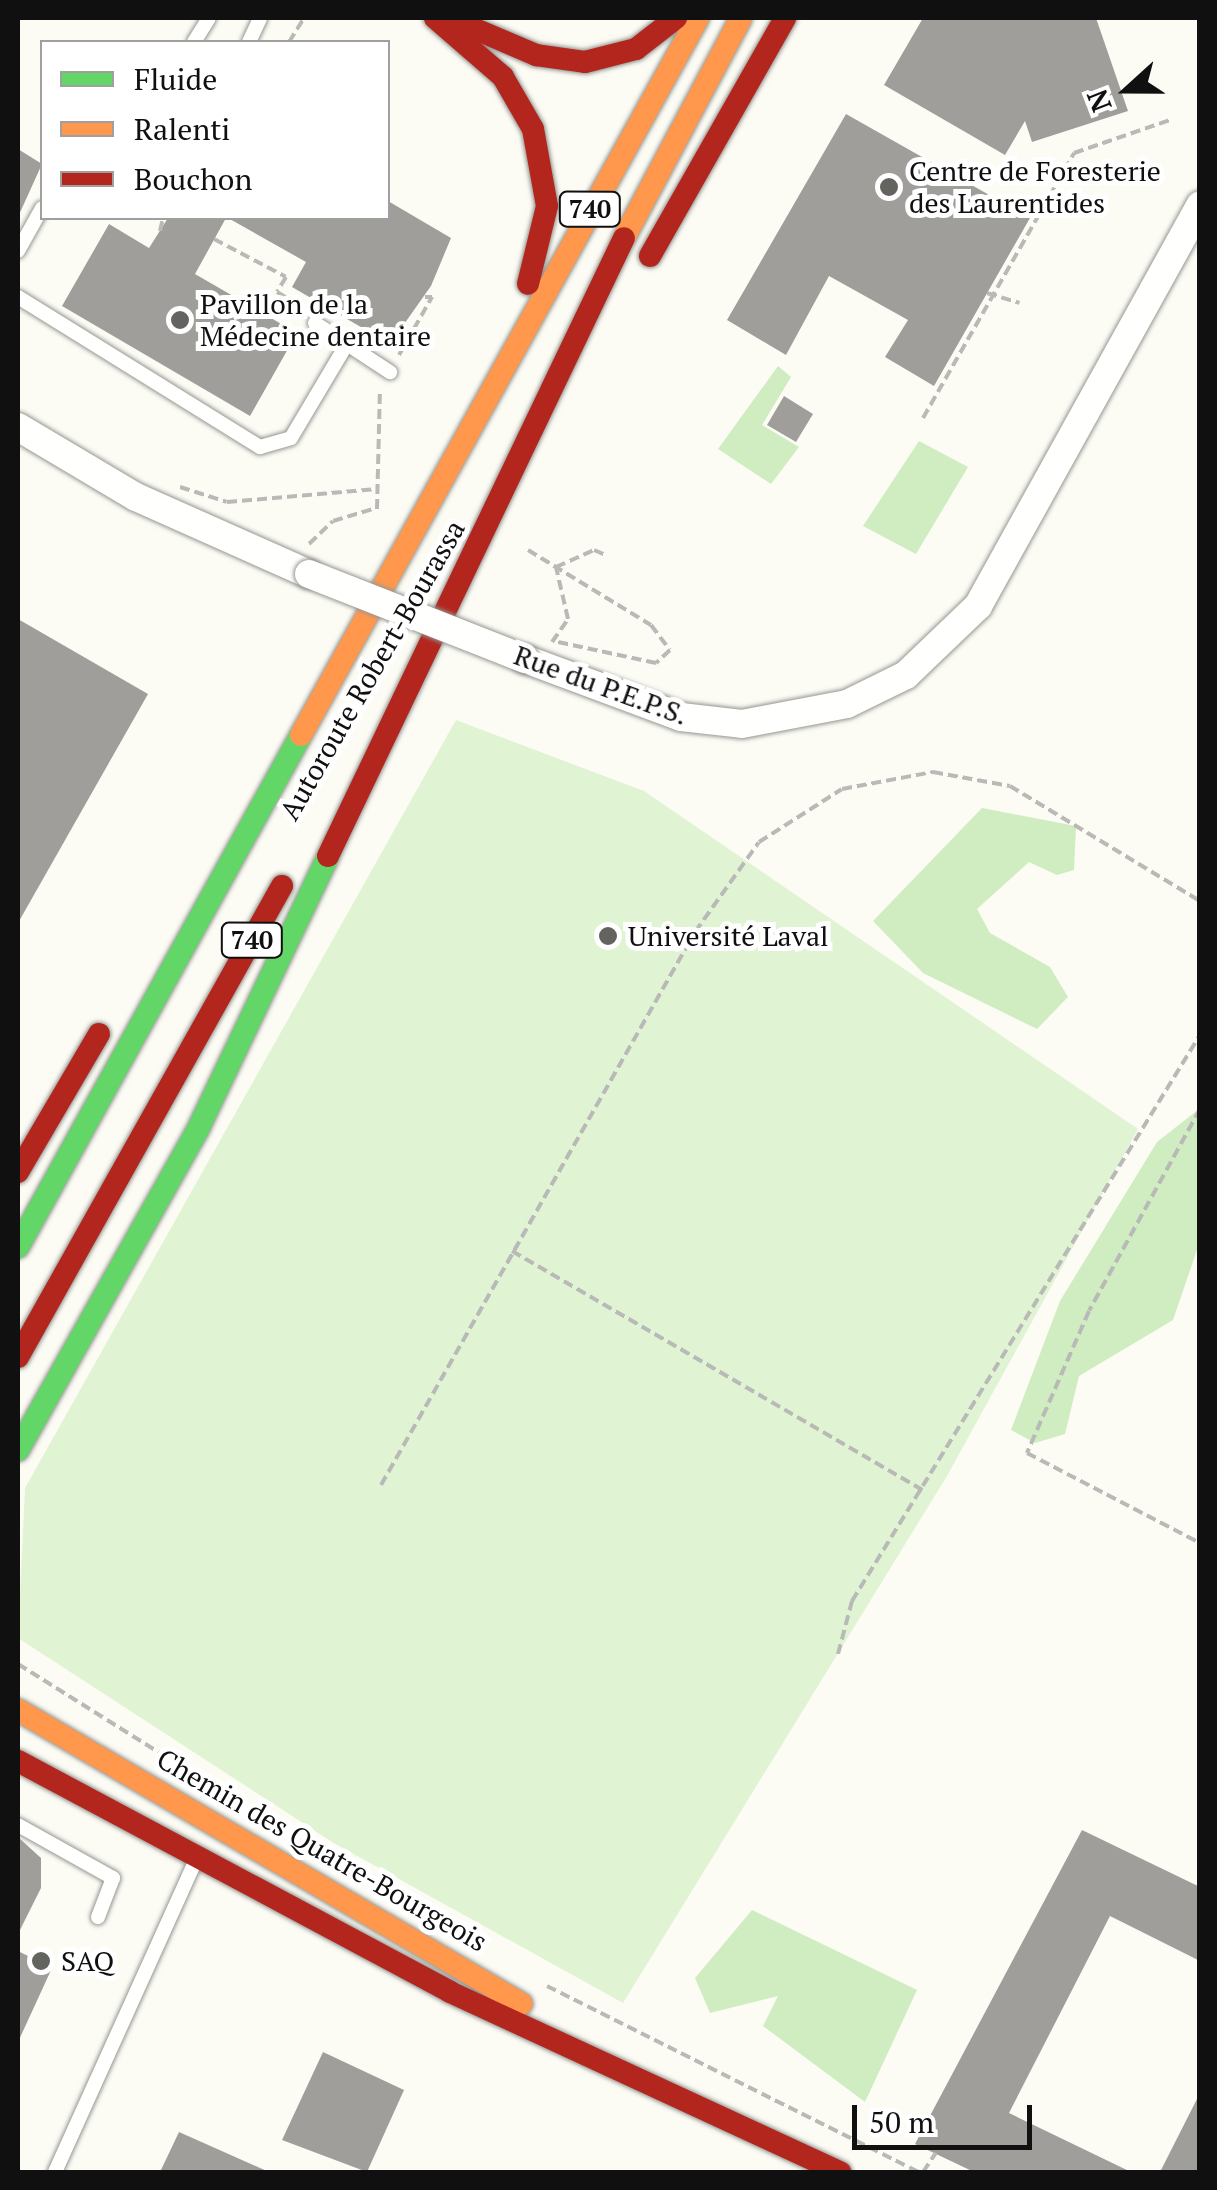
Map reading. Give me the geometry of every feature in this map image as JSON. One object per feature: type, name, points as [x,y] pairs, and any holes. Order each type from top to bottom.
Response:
[{"type":"main road","points":[[435,18],[511,89],[545,174],[532,273],[482,401]]},
{"type":"main road","points":[[449,18],[536,55],[586,62],[636,48],[676,18]]},
{"type":"main road","name":"Autoroute Robert-Bourassa","points":[[18,1247],[482,401],[698,18]]},
{"type":"main road","points":[[18,1450],[200,1127],[672,140],[741,18]]},
{"type":"main road","name":"740","points":[[640,274],[785,18]]},
{"type":"main road","name":"Autoroute Robert-Bourassa","points":[[18,1357],[490,525],[620,308]]},
{"type":"main road","points":[[144,962],[332,676]]},
{"type":"main road","points":[[18,1172],[114,1011]]},
{"type":"main road","name":"Chemin des Quatre-Bourgeois","points":[[18,1710],[461,1963],[591,2050]]},
{"type":"main road","name":"Chemin des Quatre-Bourgeois","points":[[18,1761],[450,1992],[591,2050],[840,2172]]},
{"type":"street","name":"Rue du P.E.P.S.","points":[[18,427],[150,504],[308,560],[525,659],[681,716],[742,724],[832,708],[906,675],[978,606],[1200,205]]},
{"type":"lane","points":[[195,40],[210,18]]},
{"type":"lane","points":[[18,250],[40,212]]},
{"type":"lane","points":[[18,297],[260,448],[290,438],[345,347]]},
{"type":"lane","points":[[315,319],[345,347],[387,370]]},
{"type":"lane","points":[[55,2172],[215,1822]]},
{"type":"lane","points":[[18,1826],[113,1878],[98,1916]]},
{"type":"path","points":[[290,40],[304,18]]},
{"type":"path","points":[[923,418],[1074,153],[1172,119]]},
{"type":"path","points":[[160,231],[162,220]]},
{"type":"path","points":[[214,239],[286,277],[277,292],[315,319]]},
{"type":"path","points":[[987,292],[993,298],[1019,302]]},
{"type":"path","points":[[308,560],[333,521],[375,509],[387,370],[432,296],[425,297]]},
{"type":"path","points":[[174,490],[227,502],[376,489]]},
{"type":"path","points":[[528,550],[651,625],[670,650],[656,663],[553,640]]},
{"type":"path","points":[[556,567],[594,550],[606,555]]},
{"type":"path","points":[[556,567],[568,619],[556,634]]},
{"type":"path","points":[[381,1485],[695,932],[758,842],[842,790],[933,772],[1010,786],[1200,901]]},
{"type":"path","points":[[838,1654],[852,1601],[925,1491],[1200,1035]]},
{"type":"path","points":[[1200,1109],[1089,1311],[1027,1453],[1200,1543]]},
{"type":"path","points":[[512,1251],[925,1491]]},
{"type":"path","points":[[18,1664],[200,1779]]},
{"type":"path","points":[[535,1980],[921,2172],[936,2153]]},
{"type":"green space","points":[[778,366],[791,377],[762,425],[799,447],[771,484],[718,449]]},
{"type":"green space","points":[[919,441],[968,467],[916,554],[863,526]]},
{"type":"green space","points":[[456,720],[644,791],[1138,1129],[947,1476],[623,2003],[332,1842],[18,1638],[25,1488]]},
{"type":"green space","points":[[982,808],[1076,826],[1074,870],[1057,875],[1029,862],[977,909],[990,933],[1050,967],[1068,997],[1037,1029],[923,973],[873,921]]},
{"type":"green space","points":[[1199,1109],[1199,1244],[1173,1320],[1079,1376],[1065,1434],[1035,1443],[1011,1430],[1060,1301],[1157,1142]]},
{"type":"green space","points":[[752,1910],[917,1990],[865,2102],[763,2026],[778,1996],[710,2013],[695,1978]]},
{"type":"building","points":[[923,18],[1096,18],[1128,111],[1032,142],[1025,121],[1005,155],[884,85]]},
{"type":"building","name":"Centre de Foresterie des Laurentides","points":[[846,114],[1030,218],[934,386],[885,357],[908,320],[829,276],[786,355],[727,320]]},
{"type":"building","points":[[18,149],[40,163],[40,168],[18,217]]},
{"type":"building","name":"Pavillon de la Médecine dentaire","points":[[390,202],[451,238],[431,286],[390,344],[292,287],[306,262],[232,220],[390,220]]},
{"type":"building","name":"Pavillon de la Médecine dentaire","points":[[167,220],[225,220],[195,274],[297,333],[250,416],[62,306],[109,224],[149,248]]},
{"type":"building","points":[[784,396],[813,414],[796,442],[767,425]]},
{"type":"building","points":[[18,619],[148,694],[18,923]]},
{"type":"building","points":[[1082,1830],[1200,1887],[1200,1961],[1110,1916],[1009,2113],[1131,2172],[974,2172],[915,2144]]},
{"type":"building","points":[[18,1837],[41,1858],[41,1888],[18,1934]]},
{"type":"building","points":[[18,1951],[52,1968],[18,2042]]},
{"type":"building","points":[[323,2052],[404,2090],[367,2172],[282,2140]]},
{"type":"building","points":[[1200,2093],[1200,2172],[1160,2172]]},
{"type":"building","points":[[179,2132],[269,2172],[160,2172]]},
{"type":"traffic: fast","points":[[18,1247],[301,735]]},
{"type":"traffic: fast","points":[[18,1450],[199,1127],[328,856]]},
{"type":"traffic: slow","points":[[301,735],[698,18]]},
{"type":"traffic: slow","points":[[624,238],[741,18]]},
{"type":"traffic: slow","points":[[18,1710],[522,2004]]},
{"type":"traffic: jam","points":[[435,18],[503,77],[533,129],[547,206],[528,284]]},
{"type":"traffic: jam","points":[[461,23],[536,55],[585,62],[636,49],[676,18]]},
{"type":"traffic: jam","points":[[650,256],[785,18]]},
{"type":"traffic: jam","points":[[328,856],[624,238]]},
{"type":"traffic: jam","points":[[18,1357],[282,886]]},
{"type":"traffic: jam","points":[[18,1172],[99,1034]]},
{"type":"traffic: jam","points":[[18,1761],[450,1992],[840,2172]]},
{"type":"place","name":"Centre de Foresterie des Laurentides","points":[[889,187]]},
{"type":"place","name":"Pavillon de la Médecine dentaire","points":[[180,320]]},
{"type":"place","name":"Université Laval","points":[[608,936]]},
{"type":"place","name":"SAQ","points":[[41,1961]]}]
